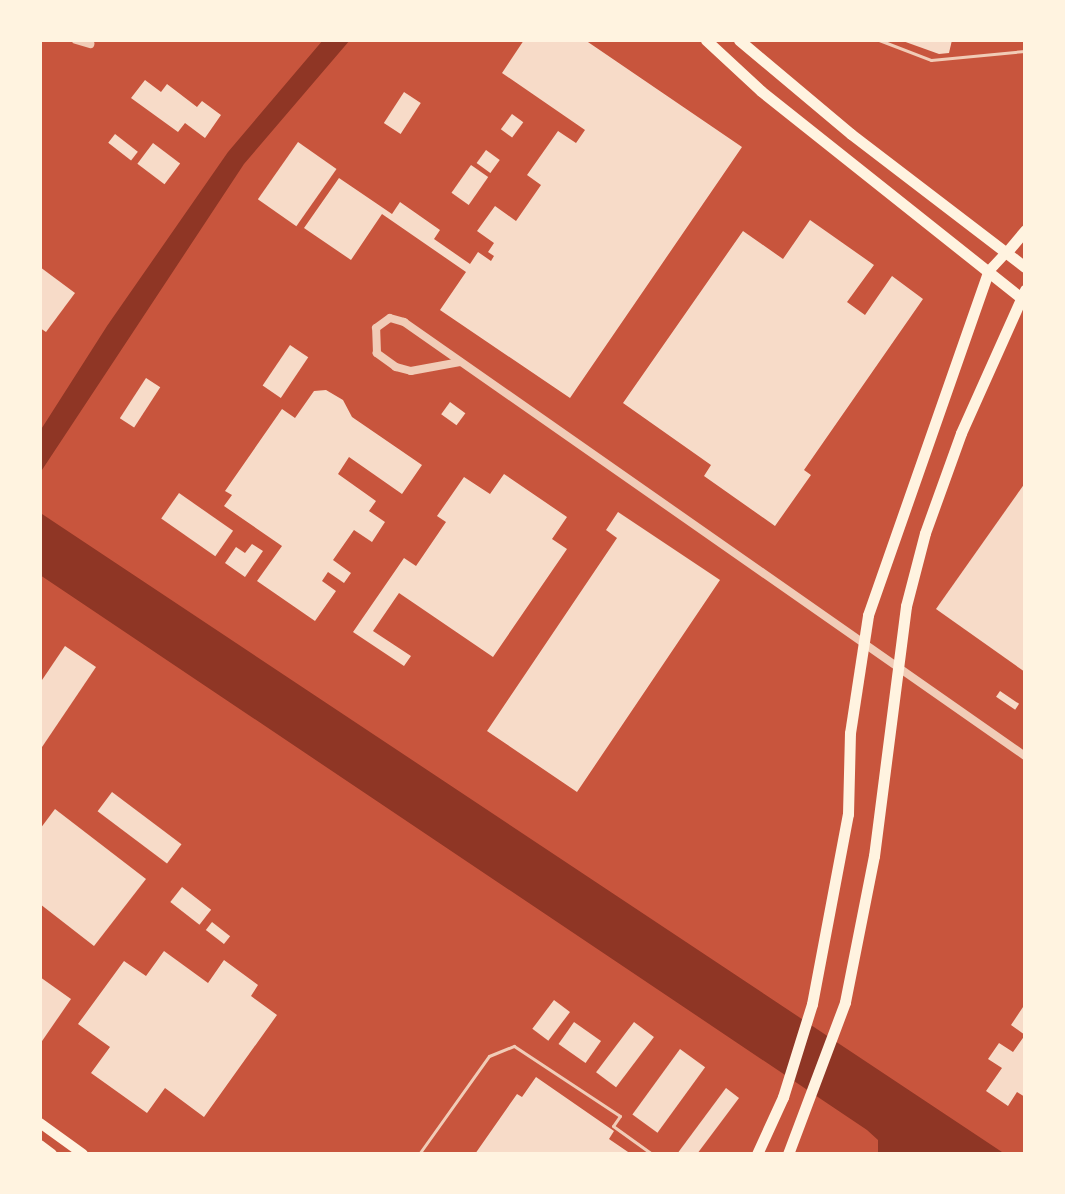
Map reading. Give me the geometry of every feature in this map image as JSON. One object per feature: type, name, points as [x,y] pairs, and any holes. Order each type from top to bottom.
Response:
[{"type":"main road","points":[[706,40],[772,100],[988,272],[1024,296],[961,433],[925,533],[897,667],[874,856],[837,1023],[788,1154]]},
{"type":"main road","points":[[739,40],[1025,267]]},
{"type":"main road","points":[[757,1154],[783,1097],[812,1004],[848,814],[850,733],[863,643],[915,469],[988,272],[1025,230]]},
{"type":"main road","points":[[40,1123],[83,1154]]},
{"type":"main road","points":[[40,1145],[52,1154]]},
{"type":"street","points":[[76,40],[90,44]]},
{"type":"street","points":[[460,362],[411,371],[396,367],[377,353],[376,328],[385,319],[397,319],[460,362],[1025,756]]},
{"type":"lane","points":[[879,40],[931,60],[1025,51]]},
{"type":"lane","points":[[419,1154],[489,1056],[514,1046],[620,1116],[613,1126],[652,1154]]},
{"type":"shaded area","points":[[323,40],[350,40],[244,164],[40,473],[40,431],[107,326],[228,152]]},
{"type":"shaded area","points":[[40,512],[1005,1154],[878,1154],[878,1140],[867,1130],[40,575]]},
{"type":"building","points":[[524,40],[585,40],[742,147],[570,398],[440,310],[466,272],[382,214],[351,260],[304,228],[339,178],[392,214],[400,202],[440,230],[434,239],[470,264],[478,252],[491,261],[494,256],[488,252],[494,243],[477,231],[495,206],[516,221],[541,185],[527,175],[558,131],[576,143],[585,130],[502,73]]},
{"type":"building","points":[[900,40],[952,40],[949,53],[939,54]]},
{"type":"building","points":[[145,80],[161,92],[167,84],[197,107],[202,101],[221,115],[205,138],[185,123],[178,132],[131,98]]},
{"type":"building","points":[[404,92],[421,103],[401,134],[384,123]]},
{"type":"building","points":[[512,114],[523,122],[512,138],[501,129]]},
{"type":"building","points":[[115,134],[138,152],[131,161],[108,143]]},
{"type":"building","points":[[298,142],[337,169],[296,226],[258,199]]},
{"type":"building","points":[[153,143],[180,163],[165,184],[137,164]]},
{"type":"building","points":[[486,150],[500,160],[490,173],[477,163]]},
{"type":"building","points":[[471,165],[488,177],[469,205],[451,193]]},
{"type":"building","points":[[810,220],[874,265],[847,302],[865,315],[892,276],[923,299],[804,470],[811,475],[775,526],[704,476],[711,465],[623,403],[743,231],[783,259]]},
{"type":"building","points":[[40,267],[75,293],[46,332],[40,328]]},
{"type":"building","points":[[290,345],[308,357],[281,398],[263,386]]},
{"type":"building","points":[[146,378],[160,387],[134,428],[120,418]]},
{"type":"building","points":[[326,390],[343,400],[352,417],[422,465],[402,494],[349,457],[338,474],[376,501],[369,511],[385,522],[372,542],[354,530],[333,560],[351,573],[344,583],[328,572],[322,581],[336,591],[315,621],[257,581],[282,546],[224,506],[232,495],[225,491],[282,409],[295,418],[314,391]]},
{"type":"building","points":[[450,402],[465,413],[457,425],[441,414]]},
{"type":"building","points":[[504,474],[567,517],[552,539],[567,549],[493,657],[399,593],[373,631],[411,656],[404,666],[353,632],[404,558],[416,566],[446,522],[437,516],[464,477],[490,494]]},
{"type":"building","points":[[1025,483],[1025,672],[936,609]]},
{"type":"building","points":[[179,493],[233,531],[215,556],[161,518]]},
{"type":"building","points":[[618,512],[720,580],[577,792],[487,731],[617,538],[606,530]]},
{"type":"building","points":[[252,544],[263,551],[245,577],[225,563],[236,547],[245,553]]},
{"type":"building","points":[[65,646],[96,667],[40,750],[40,683]]},
{"type":"building","points":[[1000,691],[1019,704],[1015,710],[996,697]]},
{"type":"building","points":[[112,792],[181,844],[167,864],[98,811]]},
{"type":"building","points":[[55,809],[146,879],[94,946],[40,904],[40,829]]},
{"type":"building","points":[[182,887],[211,910],[199,925],[170,902]]},
{"type":"building","points":[[212,922],[230,936],[224,944],[206,930]]},
{"type":"building","points":[[164,951],[208,983],[224,960],[258,985],[251,996],[277,1015],[204,1117],[165,1088],[147,1113],[91,1073],[110,1047],[78,1024],[124,961],[146,976]]},
{"type":"building","points":[[40,977],[71,999],[40,1044]]},
{"type":"building","points":[[554,1000],[570,1012],[548,1041],[532,1029]]},
{"type":"building","points":[[1025,1004],[1025,1035],[1011,1025]]},
{"type":"building","points":[[574,1022],[601,1041],[586,1063],[559,1044]]},
{"type":"building","points":[[634,1022],[654,1037],[616,1087],[596,1072]]},
{"type":"building","points":[[1025,1035],[1025,1097],[1017,1092],[1008,1106],[986,1091],[1002,1068],[988,1059],[999,1043],[1013,1052]]},
{"type":"building","points":[[680,1049],[705,1067],[657,1133],[632,1115]]},
{"type":"building","points":[[536,1077],[614,1131],[609,1139],[631,1154],[475,1154],[517,1094],[522,1097]]},
{"type":"building","points":[[726,1088],[739,1098],[697,1154],[677,1154]]}]
